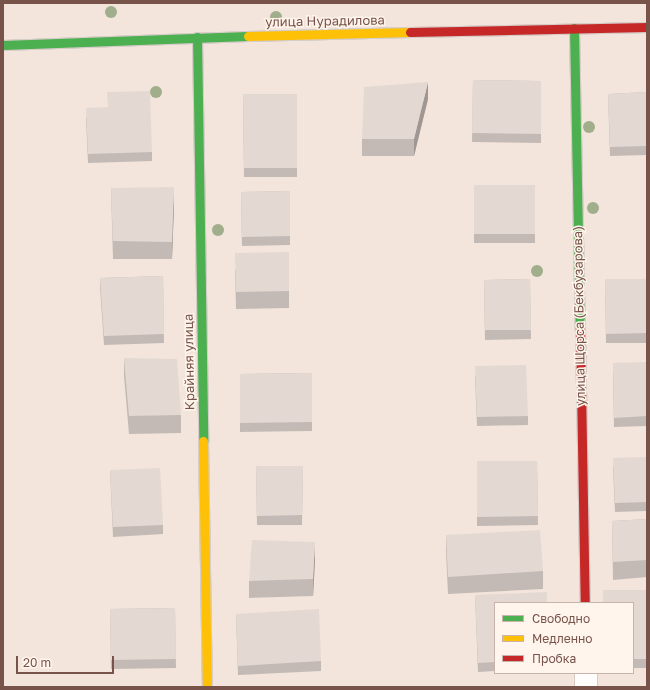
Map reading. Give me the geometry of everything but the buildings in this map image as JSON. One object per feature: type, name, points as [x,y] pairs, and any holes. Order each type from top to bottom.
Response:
[{"type":"street","name":"улица Нурадилова","points":[[3,45],[197,37],[647,27]]},
{"type":"street","name":"улица Щорса (Бекбузарова)","points":[[574,28],[585,602]]},
{"type":"street","name":"Крайняя улица","points":[[197,37],[207,687]]},
{"type":"street","points":[[586,674],[586,687]]},
{"type":"shaded area","points":[[3,3],[647,3],[647,687],[3,687]]},
{"type":"traffic: fast","points":[[574,28],[580,330]]},
{"type":"traffic: fast","points":[[3,45],[248,36]]},
{"type":"traffic: fast","points":[[197,37],[203,441]]},
{"type":"traffic: slow","points":[[248,36],[410,32]]},
{"type":"traffic: slow","points":[[203,441],[207,687]]},
{"type":"traffic: jam","points":[[410,32],[647,27]]},
{"type":"traffic: jam","points":[[580,330],[585,602]]}]
